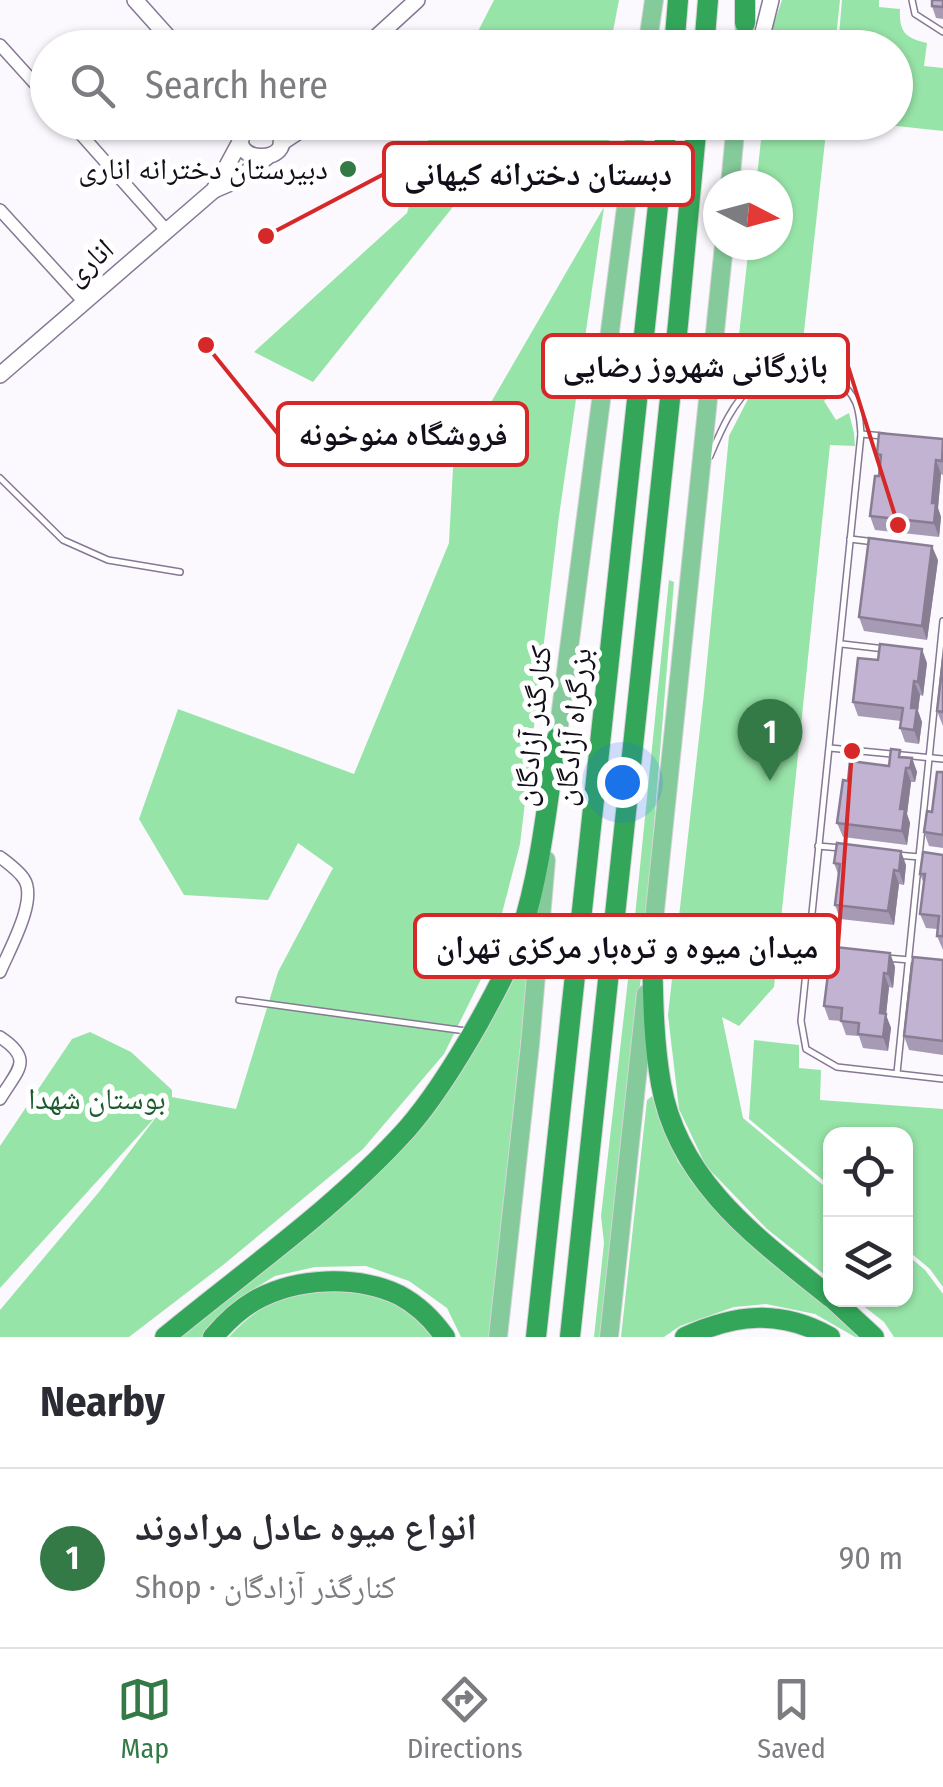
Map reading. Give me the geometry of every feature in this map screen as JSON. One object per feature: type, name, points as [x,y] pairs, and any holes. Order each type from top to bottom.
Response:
[{"type":"highway","points":[[676,30],[678,0]]},
{"type":"highway","points":[[706,30],[708,0]]},
{"type":"highway","points":[[746,0],[746,23]]},
{"type":"highway","name":"بزرگراه آزادگان","points":[[536,1337],[665,140]]},
{"type":"highway","name":"بزرگراه آزادگان","points":[[570,1337],[695,140]]},
{"type":"highway","points":[[165,1337],[292,1236],[383,1155],[432,1098],[474,1032],[508,965],[528,910],[558,738]]},
{"type":"highway","points":[[652,945],[661,1087],[684,1151],[698,1175],[734,1217],[823,1291]]},
{"type":"highway","points":[[213,1337],[239,1312],[269,1294],[316,1282],[348,1282],[401,1296],[421,1309],[445,1337]]},
{"type":"highway","points":[[842,1307],[874,1337]]},
{"type":"highway","points":[[684,1337],[705,1328],[767,1316],[830,1337]]},
{"type":"main road","points":[[650,30],[654,0]]},
{"type":"main road","points":[[745,30],[746,23]]},
{"type":"main road","name":"کنارگذر آزادگان","points":[[498,1337],[558,738],[634,140]]},
{"type":"main road","points":[[731,170],[735,140]]},
{"type":"main road","points":[[609,1337],[722,260]]},
{"type":"street","points":[[135,0],[162,30]]},
{"type":"street","points":[[385,30],[417,0]]},
{"type":"street","points":[[764,30],[771,0]]},
{"type":"street","points":[[0,45],[30,78]]},
{"type":"street","points":[[86,140],[167,231]]},
{"type":"street","points":[[241,140],[250,155],[268,157]]},
{"type":"street","name":"اناری","points":[[214,190],[241,140]]},
{"type":"street","points":[[281,140],[286,140]]},
{"type":"street","name":"اناری","points":[[1,374],[214,190],[234,181],[281,143]]},
{"type":"street","points":[[0,210],[84,302]]},
{"type":"street","points":[[0,857],[24,877],[30,891],[28,906],[0,972]]},
{"type":"street","points":[[0,1037],[15,1046],[22,1064],[0,1099]]},
{"type":"lane","points":[[912,0],[915,14],[943,32]]},
{"type":"lane","points":[[700,477],[736,406],[753,385],[770,374],[781,369],[814,370],[845,386],[856,402],[861,434],[801,1021],[806,1050],[837,1067],[943,1078]]},
{"type":"lane","points":[[861,434],[894,437]]},
{"type":"lane","points":[[0,478],[63,540],[108,560],[180,572]]},
{"type":"lane","points":[[850,539],[887,543]]},
{"type":"lane","points":[[897,1073],[943,621]]},
{"type":"lane","points":[[840,644],[890,650]]},
{"type":"lane","points":[[923,654],[941,656]]},
{"type":"lane","points":[[830,748],[943,759]]},
{"type":"lane","points":[[818,846],[852,850]]},
{"type":"lane","points":[[886,854],[932,859]]},
{"type":"lane","points":[[809,950],[842,953]]},
{"type":"lane","points":[[876,957],[926,962]]},
{"type":"lane","points":[[239,1000],[474,1032]]},
{"type":"green space","points":[[494,0],[619,0],[613,30],[479,30]]},
{"type":"green space","points":[[782,0],[840,0],[837,30],[773,30]]},
{"type":"green space","points":[[842,0],[879,0],[879,7],[900,9],[904,30],[839,30]]},
{"type":"green space","points":[[913,39],[927,43],[924,66],[943,68],[943,131],[913,128]]},
{"type":"green space","points":[[428,140],[609,140],[609,166],[468,188],[313,382],[254,352],[407,213]]},
{"type":"green space","points":[[761,140],[825,140],[802,350],[757,367],[733,389],[747,260],[793,260],[793,170],[758,170]]},
{"type":"green space","name":"بوستان شهدا","points":[[604,207],[559,516],[520,844],[489,963],[444,1054],[363,1149],[129,1337],[0,1337],[0,1310],[160,1112],[0,1288],[0,1146],[72,1039],[90,1032],[131,1052],[172,1090],[172,1097],[236,1109],[278,972],[333,868],[298,843],[268,900],[184,895],[139,819],[178,709],[354,774],[449,543],[453,468]]},
{"type":"green space","points":[[806,374],[821,379],[833,393],[824,401],[836,420],[849,413],[855,446],[830,445],[774,987],[739,1026],[722,1017],[743,1118],[823,1185],[823,1273],[767,1229],[706,1166],[679,1109],[668,1015],[729,436],[748,399],[773,383]]},
{"type":"green space","points":[[669,580],[674,582],[643,959],[601,1337],[594,1337],[604,1243],[601,1216]]},
{"type":"green space","points":[[532,935],[489,1337],[461,1337],[447,1308],[409,1281],[366,1266],[315,1267],[275,1276],[237,1299],[203,1337],[173,1337],[346,1195],[511,978]]},
{"type":"green space","points":[[754,1040],[799,1045],[799,1068],[821,1070],[820,1100],[943,1109],[943,1287],[913,1255],[913,1127],[823,1127],[823,1180],[749,1119]]},
{"type":"green space","points":[[652,1096],[678,1162],[723,1217],[823,1300],[823,1307],[832,1307],[868,1337],[855,1337],[815,1314],[766,1304],[734,1307],[680,1326],[664,1337],[621,1337],[647,1100]]},
{"type":"green space","points":[[913,1260],[943,1294],[943,1337],[894,1337],[884,1322],[865,1307],[913,1307]]},
{"type":"green space","points":[[323,1288],[356,1289],[399,1306],[420,1319],[433,1337],[229,1337],[272,1304]]},
{"type":"building","points":[[932,0],[943,0],[943,7],[932,6]]},
{"type":"building","points":[[879,433],[943,439],[942,461],[936,460],[934,523],[870,516],[875,476],[879,476]]},
{"type":"building","points":[[869,538],[932,546],[922,626],[859,617]]},
{"type":"building","points":[[880,644],[922,649],[911,708],[917,708],[914,730],[900,728],[903,708],[853,702],[858,658],[878,660]]},
{"type":"building","points":[[943,659],[943,712],[937,711]]},
{"type":"building","points":[[891,749],[900,750],[899,757],[912,758],[910,768],[906,768],[900,809],[905,809],[902,831],[837,823],[850,761],[889,766]]},
{"type":"building","points":[[937,772],[943,772],[943,835],[924,832],[927,811],[932,812]]},
{"type":"building","points":[[837,843],[901,851],[888,911],[835,905],[840,864],[834,863]]},
{"type":"building","points":[[923,852],[943,855],[943,936],[937,936],[939,916],[920,914],[925,874],[920,874]]},
{"type":"building","points":[[826,946],[890,953],[880,1013],[886,1014],[883,1037],[858,1034],[859,1023],[841,1021],[842,1008],[824,1006],[829,966],[824,965]]},
{"type":"building","points":[[913,957],[943,960],[943,1041],[904,1036]]},
{"type":"place","name":"دبیرستان دخترانه اناری","points":[[348,169]]},
{"type":"place","name":"دبستان دخترانه کیهانی","points":[[266,236]]},
{"type":"place","name":"فروشگاه منوخونه","points":[[206,345]]},
{"type":"place","name":"بازرگانی شهروز رضایی","points":[[898,525]]},
{"type":"place","name":"میدان میوه و تره‌بار مرکزی تهران","points":[[852,751]]},
{"type":"place","name":"انواع میوه عادل مرادوند","points":[[770,781]]}]
